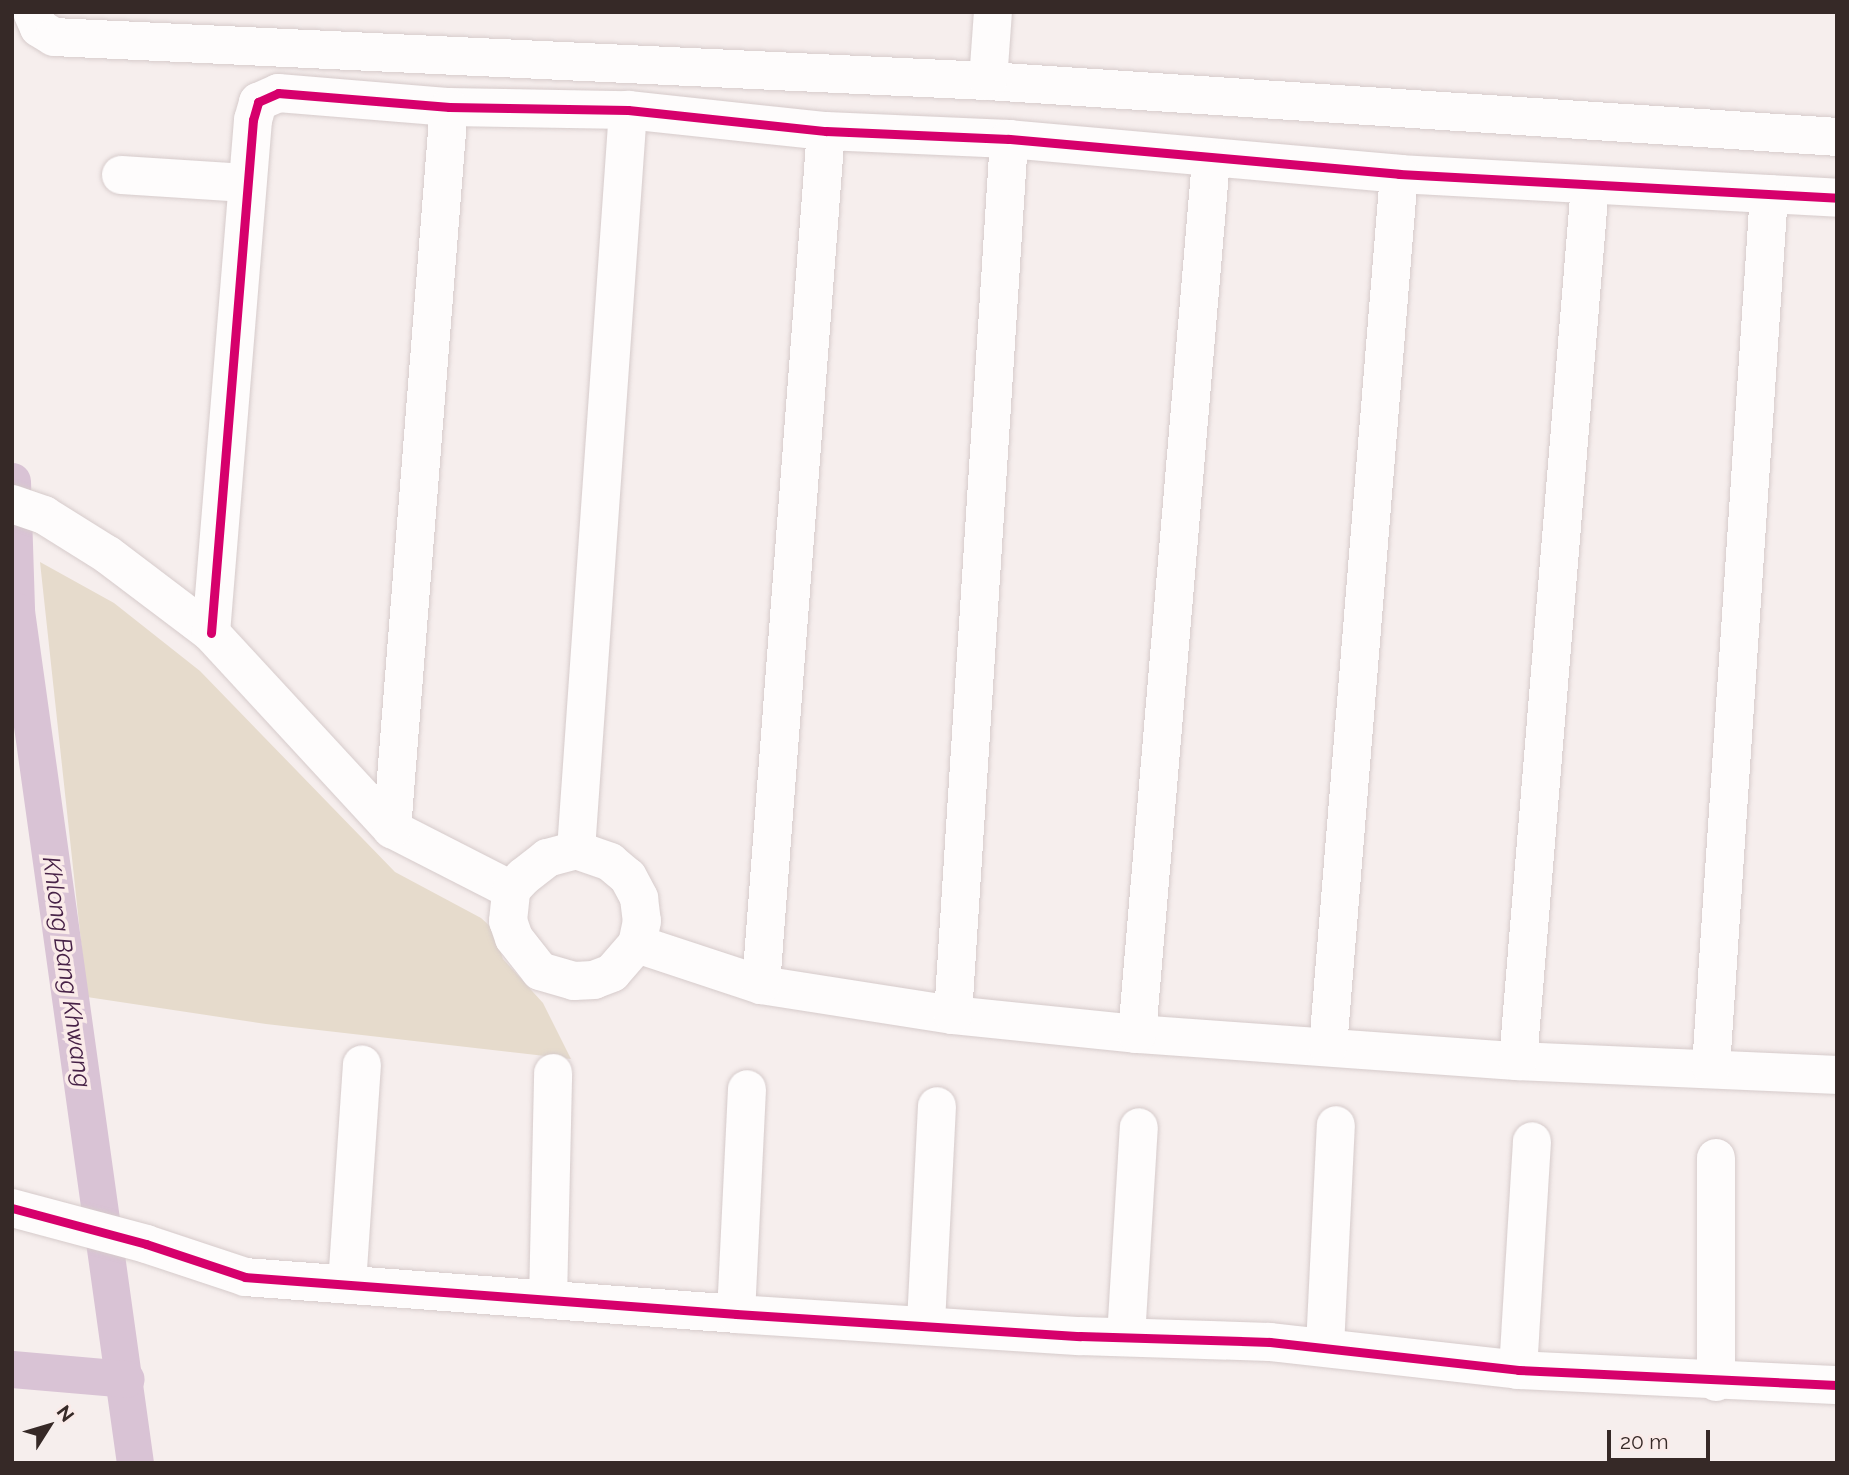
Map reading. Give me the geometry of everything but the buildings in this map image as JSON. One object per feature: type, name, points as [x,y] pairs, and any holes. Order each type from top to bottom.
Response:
[{"type":"street","points":[[32,12],[39,28],[54,37],[988,81],[1837,137]]},
{"type":"street","points":[[988,81],[993,12]]},
{"type":"street","points":[[211,633],[246,183],[258,102],[278,93],[449,107],[628,110],[826,131],[1009,139],[1211,160],[1399,174],[1837,198]]},
{"type":"street","points":[[392,829],[449,107]]},
{"type":"street","points":[[576,850],[628,110]]},
{"type":"street","points":[[761,985],[826,131]]},
{"type":"street","points":[[953,1015],[1009,139]]},
{"type":"street","points":[[1137,1034],[1211,160]]},
{"type":"street","points":[[1328,1047],[1399,174]]},
{"type":"street","points":[[121,175],[246,183]]},
{"type":"street","points":[[1518,1061],[1590,185]]},
{"type":"street","points":[[1711,1068],[1769,194]]},
{"type":"street","points":[[21,507],[108,555],[211,633],[392,829],[511,890]]},
{"type":"street","points":[[576,850],[610,862],[628,877],[639,898],[642,921],[637,944],[612,972],[594,980],[574,981],[540,971],[514,938],[508,921],[511,890],[547,858],[576,850]]},
{"type":"street","points":[[637,944],[761,985],[953,1015],[1137,1034],[1518,1061],[1837,1075]]},
{"type":"street","points":[[347,1284],[362,1065]]},
{"type":"street","points":[[548,1300],[553,1073]]},
{"type":"street","points":[[736,1314],[747,1089]]},
{"type":"street","points":[[926,1323],[937,1106]]},
{"type":"street","points":[[1325,1347],[1336,1125]]},
{"type":"street","points":[[1126,1337],[1139,1127]]},
{"type":"street","points":[[1518,1370],[1532,1141]]},
{"type":"street","points":[[1716,1158],[1716,1382]]},
{"type":"street","points":[[12,1208],[146,1244],[245,1277],[736,1314],[1325,1347],[1518,1370],[1716,1382],[1837,1385]]},
{"type":"shaded area","points":[[40,562],[114,603],[200,671],[395,872],[481,918],[493,929],[503,959],[543,1003],[571,1059],[266,1024],[87,997]]},
{"type":"waterway","name":"Khlong Bang Khwang","points":[[12,481],[16,611],[135,1463]]},
{"type":"waterway","points":[[12,1369],[126,1379]]},
{"type":"cycle path","points":[[211,633],[253,120],[258,102],[278,93],[449,107],[628,110],[826,131],[1009,139],[1399,174],[1837,198]]},
{"type":"cycle path","points":[[12,1208],[146,1244],[245,1277],[736,1314],[1080,1336],[1270,1342],[1518,1370],[1837,1385]]}]
